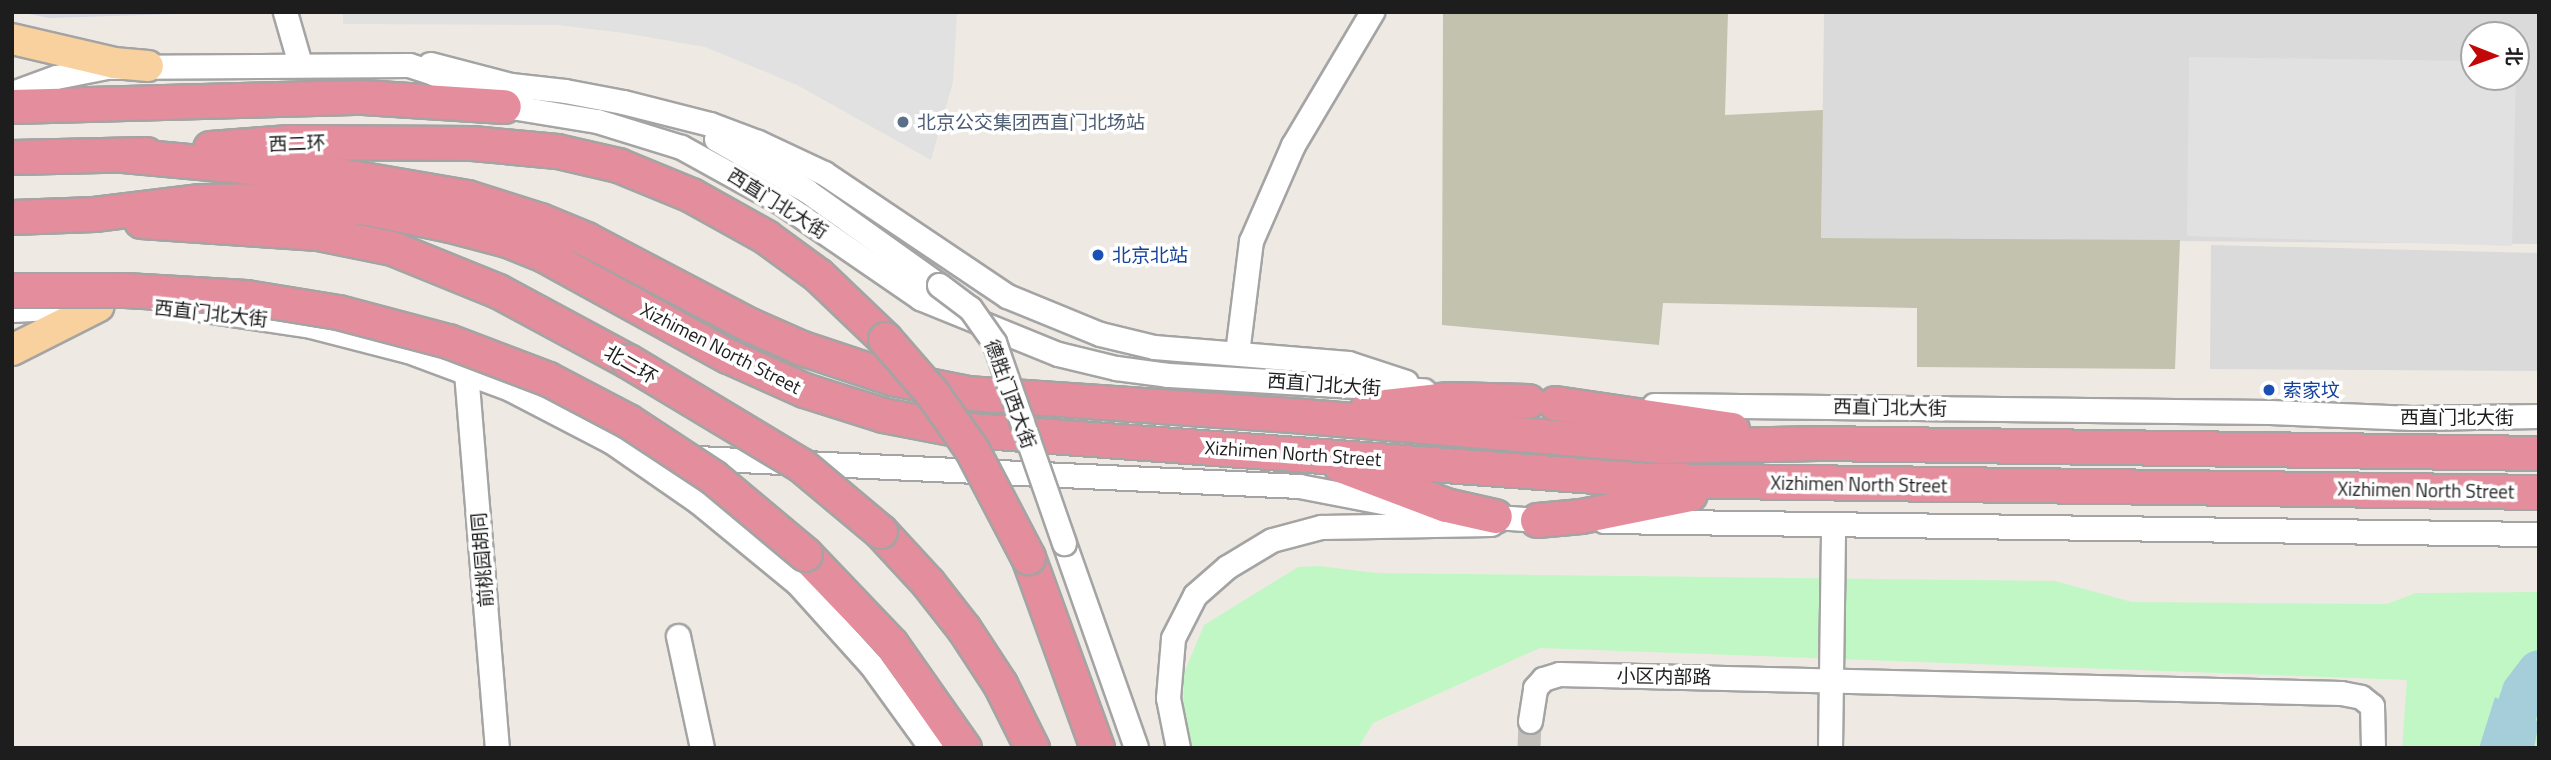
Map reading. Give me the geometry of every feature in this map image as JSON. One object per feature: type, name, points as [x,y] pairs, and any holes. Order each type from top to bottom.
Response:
[{"type":"highway","points":[[12,106],[363,97],[504,106]]},
{"type":"highway","points":[[363,97],[630,169],[678,188],[744,223],[818,275],[885,340],[932,393],[972,450],[1028,557],[1097,748]]},
{"type":"highway","name":"西二环","points":[[12,157],[123,155],[289,142],[399,141],[509,145],[581,156]]},
{"type":"highway","name":"Xizhimen North Street","points":[[123,155],[354,176],[477,200],[586,239],[789,342],[910,383],[1019,399],[1290,415],[1662,446],[1817,443],[2539,453]]},
{"type":"highway","name":"Xizhimen North Street","points":[[93,214],[239,199],[317,203],[385,211],[472,230],[526,247],[761,372],[810,393],[883,415],[990,432],[1609,478],[1775,483],[2539,492]]},
{"type":"highway","points":[[12,216],[93,214]]},
{"type":"highway","name":"北二环","points":[[93,214],[183,226],[318,233],[392,248],[498,291],[628,361],[794,460],[880,531],[928,583],[964,629],[1000,684],[1032,748]]},
{"type":"highway","points":[[12,290],[125,289],[246,297],[338,312],[448,341],[548,379],[628,421],[713,477],[805,554],[891,644],[964,748]]},
{"type":"highway","points":[[1290,415],[1440,399],[1541,402],[1776,434],[1817,443]]},
{"type":"highway","points":[[1305,454],[1324,458],[1446,505],[1495,516]]},
{"type":"highway","points":[[1537,520],[1581,516],[1721,488],[1775,483]]},
{"type":"main road","points":[[12,39],[114,63],[148,66]]},
{"type":"main road","points":[[12,350],[99,306]]},
{"type":"street","points":[[285,12],[300,64]]},
{"type":"street","points":[[1237,353],[1251,241],[1293,145],[1372,12]]},
{"type":"street","points":[[393,63],[446,66],[511,85],[590,95],[743,136],[809,165],[984,282],[1047,315],[1143,346],[1348,363],[1432,391]]},
{"type":"street","name":"西直门北大街","points":[[12,93],[82,71],[148,66],[393,63],[422,69],[484,100],[504,106],[597,121],[681,147],[779,201],[920,298],[1058,354],[1116,368],[1168,375],[1432,391],[1541,402],[2270,412],[2412,418],[2539,416]]},
{"type":"street","name":"德胜门西大街","points":[[664,113],[746,154],[793,182],[970,308],[994,342],[1136,748]]},
{"type":"street","name":"西直门北大街","points":[[12,310],[99,306],[183,308],[274,320],[383,344],[467,372],[551,409],[632,455],[730,526],[798,584],[871,665],[931,748]]},
{"type":"street","name":"前桃园胡同","points":[[467,372],[497,748]]},
{"type":"street","points":[[632,455],[1299,486],[1441,514],[1537,520],[2539,534]]},
{"type":"street","points":[[1178,748],[1168,698],[1173,638],[1187,607],[1200,590],[1249,552],[1279,537],[1321,527],[1471,526],[1537,520]]},
{"type":"street","points":[[1830,748],[1833,525]]},
{"type":"street","points":[[678,636],[702,748]]},
{"type":"street","name":"小区内部路","points":[[1530,721],[1534,690],[1543,679],[1555,674],[2349,694],[2364,698],[2372,706],[2373,748]]},
{"type":"shaded area","points":[[19,12],[239,12],[49,18]]},
{"type":"shaded area","name":"北京公交集团西直门北场站","points":[[343,12],[957,12],[953,82],[931,160],[797,85],[705,47],[558,25],[343,24]]},
{"type":"shaded area","points":[[1443,12],[1728,12],[1725,115],[1823,110],[1821,238],[2180,240],[2175,369],[1917,367],[1917,308],[1663,303],[1659,345],[1442,325]]},
{"type":"shaded area","points":[[1824,12],[2539,12],[2539,244],[1821,238]]},
{"type":"shaded area","points":[[2189,57],[2460,61],[2460,91],[2516,91],[2512,246],[2187,236]]},
{"type":"shaded area","points":[[2211,245],[2539,253],[2539,371],[2210,369]]},
{"type":"green space","points":[[1319,566],[1377,573],[2055,581],[2132,602],[2387,604],[2416,593],[2539,592],[2539,748],[2402,748],[2407,680],[1540,648],[1373,723],[1358,748],[1189,748],[1183,730],[1184,673],[1204,625],[1298,567]]},
{"type":"water","points":[[2495,697],[2539,722],[2534,748],[2479,748]]},
{"type":"waterway","points":[[2504,748],[2523,692],[2539,671]]},
{"type":"tunnel","points":[[1529,748],[1530,721]]},
{"type":"place","name":"北京公交集团西直门北场站","points":[[903,122]]},
{"type":"place","name":"北京北站","points":[[1098,255]]},
{"type":"place","name":"索家坟","points":[[2269,390]]}]
